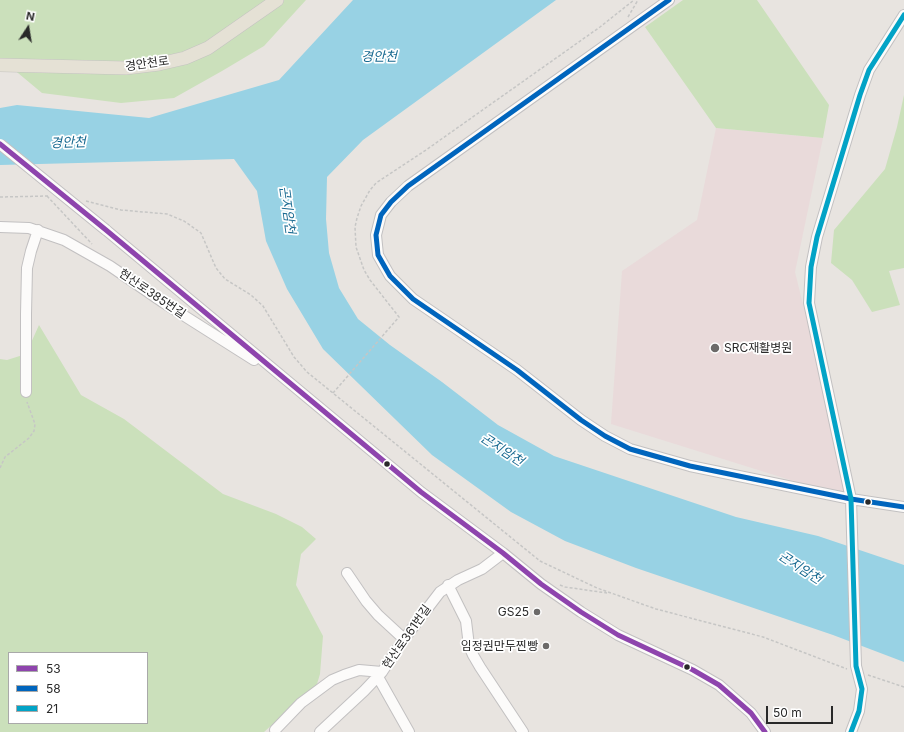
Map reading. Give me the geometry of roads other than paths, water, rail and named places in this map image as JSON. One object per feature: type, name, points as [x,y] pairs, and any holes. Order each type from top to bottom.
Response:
[{"type":"main road","name":"경안천로","points":[[0,66],[126,68],[159,64],[185,58],[208,48],[277,0]]},
{"type":"street","points":[[669,0],[408,186],[391,202],[382,215],[376,235],[378,255],[390,276],[413,299],[517,370],[604,436],[630,449],[690,466],[852,499],[904,507]]},
{"type":"street","points":[[851,732],[859,711],[862,689],[857,669],[852,499],[810,303],[811,267],[817,237],[862,88],[869,70],[904,15]]},
{"type":"street","points":[[0,144],[106,230],[421,492],[503,553],[541,584],[594,620],[618,635],[693,670],[719,685],[741,703],[757,727],[765,732]]},
{"type":"street","name":"현산로385번길","points":[[0,227],[30,228],[64,240],[110,266],[164,303],[294,387]]},
{"type":"street","points":[[26,392],[27,268],[38,230]]},
{"type":"street","name":"현산로361번길","points":[[320,732],[380,674],[436,596],[448,585],[482,569],[503,553]]},
{"type":"street","points":[[347,573],[359,592],[374,610],[404,640]]},
{"type":"street","points":[[448,585],[466,621],[469,646],[473,655],[523,732]]},
{"type":"street","points":[[275,730],[301,703],[332,680],[359,670],[380,674],[410,732]]},
{"type":"water","points":[[353,0],[556,0],[363,140],[327,177],[326,219],[329,253],[339,288],[358,319],[390,345],[442,382],[498,425],[554,456],[736,517],[818,536],[904,565],[904,662],[833,635],[636,568],[565,541],[511,512],[432,455],[323,349],[287,289],[266,241],[257,191],[234,159],[0,165],[0,108],[17,105],[149,118],[279,80]]},
{"type":"place","name":"SRC재활병원","points":[[715,348]]},
{"type":"place","name":"GS25","points":[[537,612]]},
{"type":"place","name":"임정권만두찐빵","points":[[546,646]]},
{"type":"water label","name":"경안천","points":[[379,57]]},
{"type":"water label","name":"경안천","points":[[68,143]]},
{"type":"water label","name":"곤지암천","points":[[287,210]]},
{"type":"water label","name":"곤지암천","points":[[502,450]]},
{"type":"water label","name":"곤지암천","points":[[800,568]]}]
